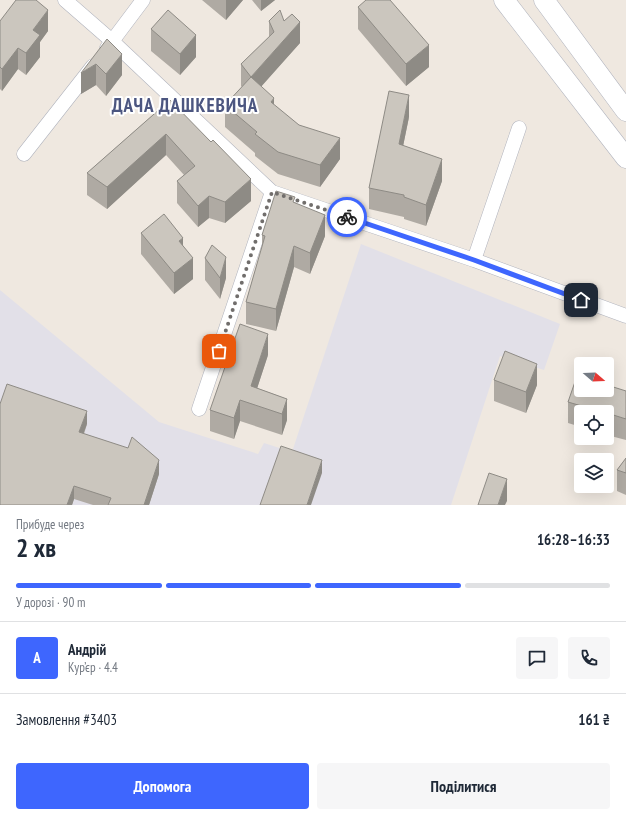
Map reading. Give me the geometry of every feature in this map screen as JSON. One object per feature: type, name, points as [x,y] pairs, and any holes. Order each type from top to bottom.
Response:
[{"type":"street","points":[[65,0],[112,41],[272,192],[474,260],[626,316]]},
{"type":"street","points":[[24,154],[143,0]]},
{"type":"street","points":[[504,0],[626,158]]},
{"type":"street","points":[[544,0],[626,111]]},
{"type":"street","points":[[474,260],[519,128]]},
{"type":"street","points":[[199,409],[272,192]]},
{"type":"shaded area","points":[[361,244],[560,324],[544,370],[500,356],[451,505],[0,505],[0,290],[159,422],[258,454],[264,443],[292,452]]},
{"type":"building","points":[[16,0],[36,0],[48,10],[33,30],[40,35],[26,53],[18,48],[2,69],[0,67],[0,21]]},
{"type":"building","points":[[366,0],[390,0],[429,45],[406,64],[358,7]]},
{"type":"building","points":[[168,10],[196,35],[180,54],[151,29]]},
{"type":"building","points":[[280,10],[284,21],[292,14],[300,22],[251,77],[241,64],[274,32],[269,21]]},
{"type":"building","points":[[107,39],[122,54],[106,74],[96,64],[81,73]]},
{"type":"building","points":[[251,77],[274,98],[271,102],[299,125],[340,138],[320,165],[278,152],[255,134],[257,132],[225,105]]},
{"type":"building","points":[[389,91],[409,95],[399,144],[442,159],[426,205],[404,197],[404,195],[369,188]]},
{"type":"building","points":[[170,100],[211,142],[213,140],[251,179],[225,202],[209,196],[198,206],[177,181],[195,166],[166,134],[107,187],[87,173]]},
{"type":"building","points":[[276,191],[295,197],[293,202],[325,215],[310,253],[294,246],[276,309],[246,302],[265,236],[262,235]]},
{"type":"building","points":[[164,214],[183,238],[179,241],[193,258],[174,273],[141,233]]},
{"type":"building","points":[[212,245],[226,257],[220,278],[205,258]]},
{"type":"building","points":[[240,324],[268,334],[251,386],[287,399],[282,414],[240,400],[234,418],[210,410]]},
{"type":"building","points":[[505,351],[537,364],[526,392],[494,380]]},
{"type":"building","points":[[7,384],[87,411],[79,432],[128,448],[132,437],[159,460],[144,505],[108,505],[111,498],[74,486],[67,505],[0,505],[0,404]]},
{"type":"building","points":[[574,385],[574,397],[614,397],[614,387],[626,391],[626,419],[614,415],[614,405],[578,405],[568,402]]},
{"type":"building","points":[[281,446],[322,460],[307,505],[260,505]]},
{"type":"building","points":[[626,458],[626,473],[617,470]]},
{"type":"building","points":[[489,473],[507,479],[498,505],[478,505]]},
{"type":"way so far","points":[[219,351],[272,192],[347,217]]},
{"type":"district","name":"ДАЧА ДАШКЕВИЧА","points":[[185,105]]},
{"type":"route","points":[[347,217],[474,260],[581,300]]}]
